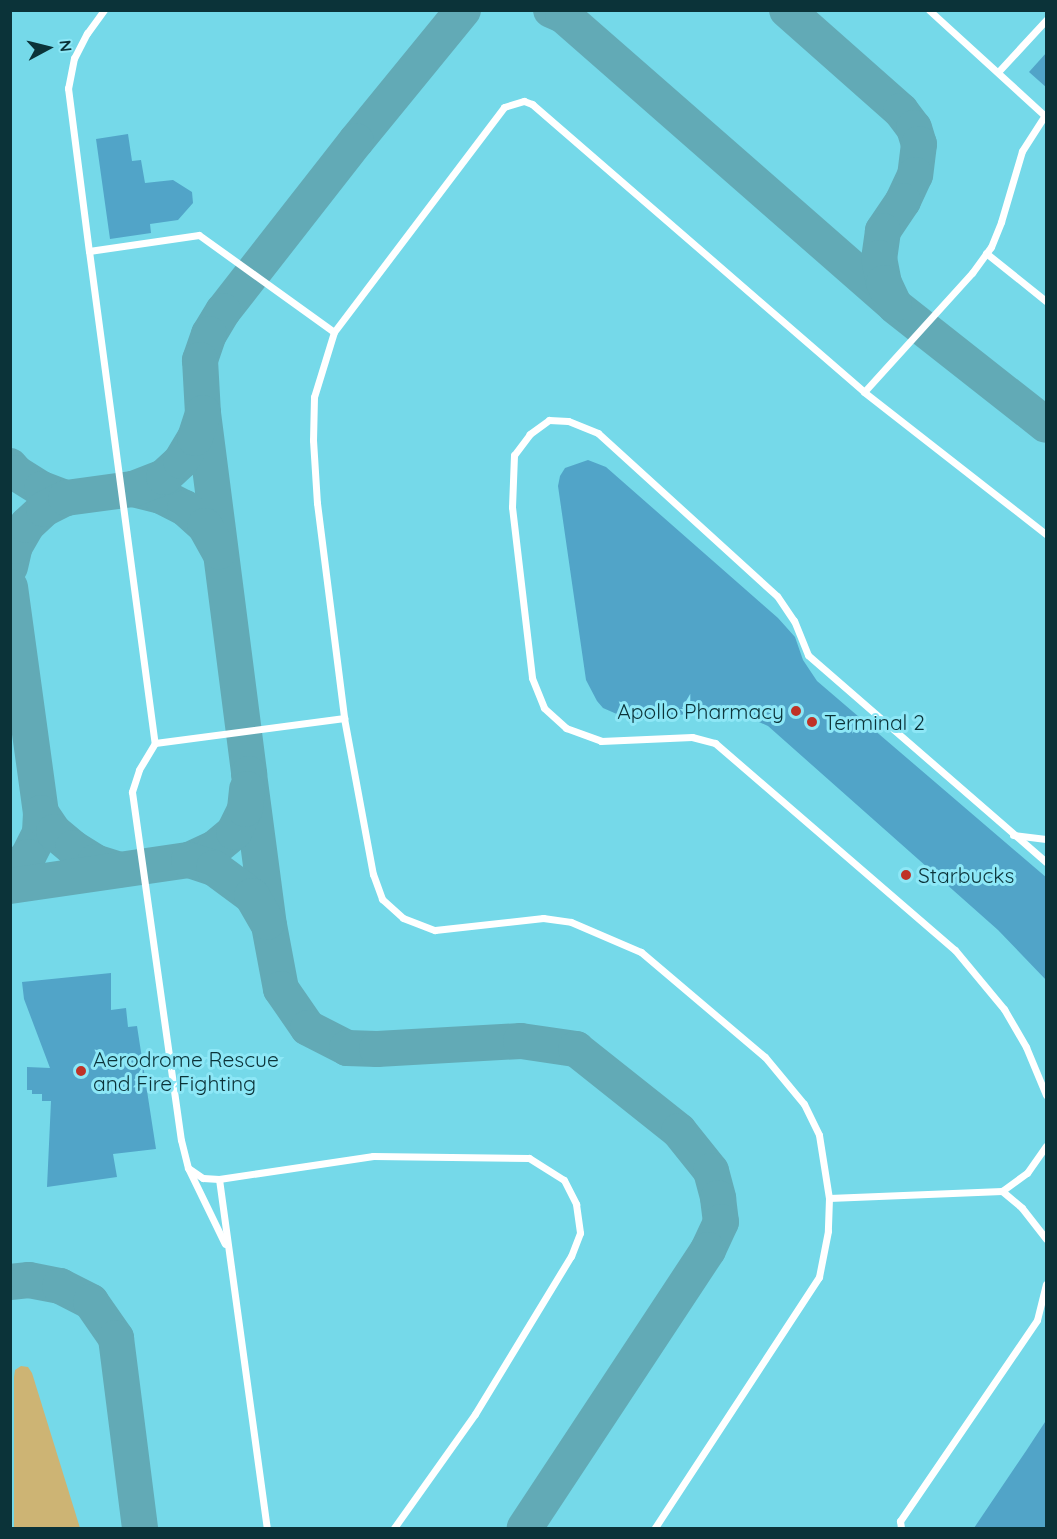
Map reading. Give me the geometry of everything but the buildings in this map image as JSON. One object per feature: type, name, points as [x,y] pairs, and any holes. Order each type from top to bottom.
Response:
[{"type":"lane","points":[[104,10],[87,33],[74,58],[68,88],[155,743],[139,770],[132,792],[181,1140],[188,1168],[228,1252]]},
{"type":"lane","points":[[864,392],[972,273],[986,253],[1001,222],[1022,151],[1046,116],[929,10]]},
{"type":"lane","points":[[998,72],[1047,20]]},
{"type":"lane","points":[[655,1528],[819,1277],[828,1231],[829,1198],[819,1135],[804,1104],[765,1057],[641,952],[571,922],[543,918],[435,930],[403,918],[382,899],[373,874],[344,718],[325,580],[312,440],[314,396],[334,332],[504,107],[524,102],[532,104],[864,392],[1047,534]]},
{"type":"lane","points":[[89,251],[198,235],[334,332]]},
{"type":"lane","points":[[986,253],[1047,301]]},
{"type":"lane","points":[[1047,862],[1012,835],[808,655],[794,621],[777,596],[598,432],[568,421],[549,420],[530,434],[514,455],[512,507],[532,678],[544,708],[566,728],[601,741],[692,737],[715,743],[955,950],[1004,1009],[1026,1047],[1047,1095]]},
{"type":"lane","points":[[155,743],[344,718]]},
{"type":"lane","points":[[1012,835],[1047,839]]},
{"type":"lane","points":[[829,1198],[1002,1191],[1027,1173],[1047,1146]]},
{"type":"lane","points":[[188,1168],[203,1178],[219,1179],[373,1156],[529,1158],[564,1179],[576,1204],[580,1233],[571,1256],[476,1414],[394,1528]]},
{"type":"lane","points":[[219,1179],[267,1528]]},
{"type":"lane","points":[[1002,1191],[1022,1208],[1047,1239]]},
{"type":"lane","points":[[901,1528],[900,1521],[1037,1320],[1047,1284]]},
{"type":"shaded area","points":[[11,11],[1046,11],[1046,1528],[11,1528]]},
{"type":"shaded area","points":[[21,1366],[28,1367],[32,1373],[80,1528],[14,1528],[14,1377],[15,1370]]},
{"type":"taxiway","points":[[463,10],[356,141],[223,311],[209,334],[200,360],[203,413],[249,774],[269,925],[281,989],[308,1028],[347,1048],[377,1049],[521,1041],[576,1049],[679,1131],[711,1171],[721,1222],[708,1250],[525,1528]]},
{"type":"taxiway","points":[[551,10],[563,15],[895,306],[1046,425]]},
{"type":"taxiway","points":[[787,10],[901,111],[914,128],[919,144],[915,175],[903,201],[883,231],[879,258],[884,283],[894,304]]},
{"type":"taxiway","points":[[10,567],[15,546],[27,525],[44,509],[66,498],[133,489],[164,477],[181,461],[195,438],[203,413]]},
{"type":"taxiway","points":[[10,466],[16,473],[42,489],[66,498]]},
{"type":"taxiway","points":[[133,489],[161,496],[185,508],[205,526],[219,551]]},
{"type":"taxiway","points":[[10,587],[41,813],[40,833],[28,857],[10,873]]},
{"type":"taxiway","points":[[189,860],[215,848],[234,832],[245,809],[247,789]]},
{"type":"taxiway","points":[[41,813],[54,832],[73,848],[95,862],[119,870]]},
{"type":"taxiway","points":[[10,886],[189,860],[214,868],[252,896],[267,922]]},
{"type":"taxiway","points":[[10,1282],[29,1280],[60,1286],[91,1302],[116,1338],[140,1528]]},
{"type":"place","name":"Apollo Pharmacy","points":[[796,711]]},
{"type":"place","name":"Terminal 2","points":[[812,722]]},
{"type":"place","name":"Starbucks","points":[[906,875]]},
{"type":"place","name":"Aerodrome Rescue and Fire Fighting","points":[[81,1071]]}]
